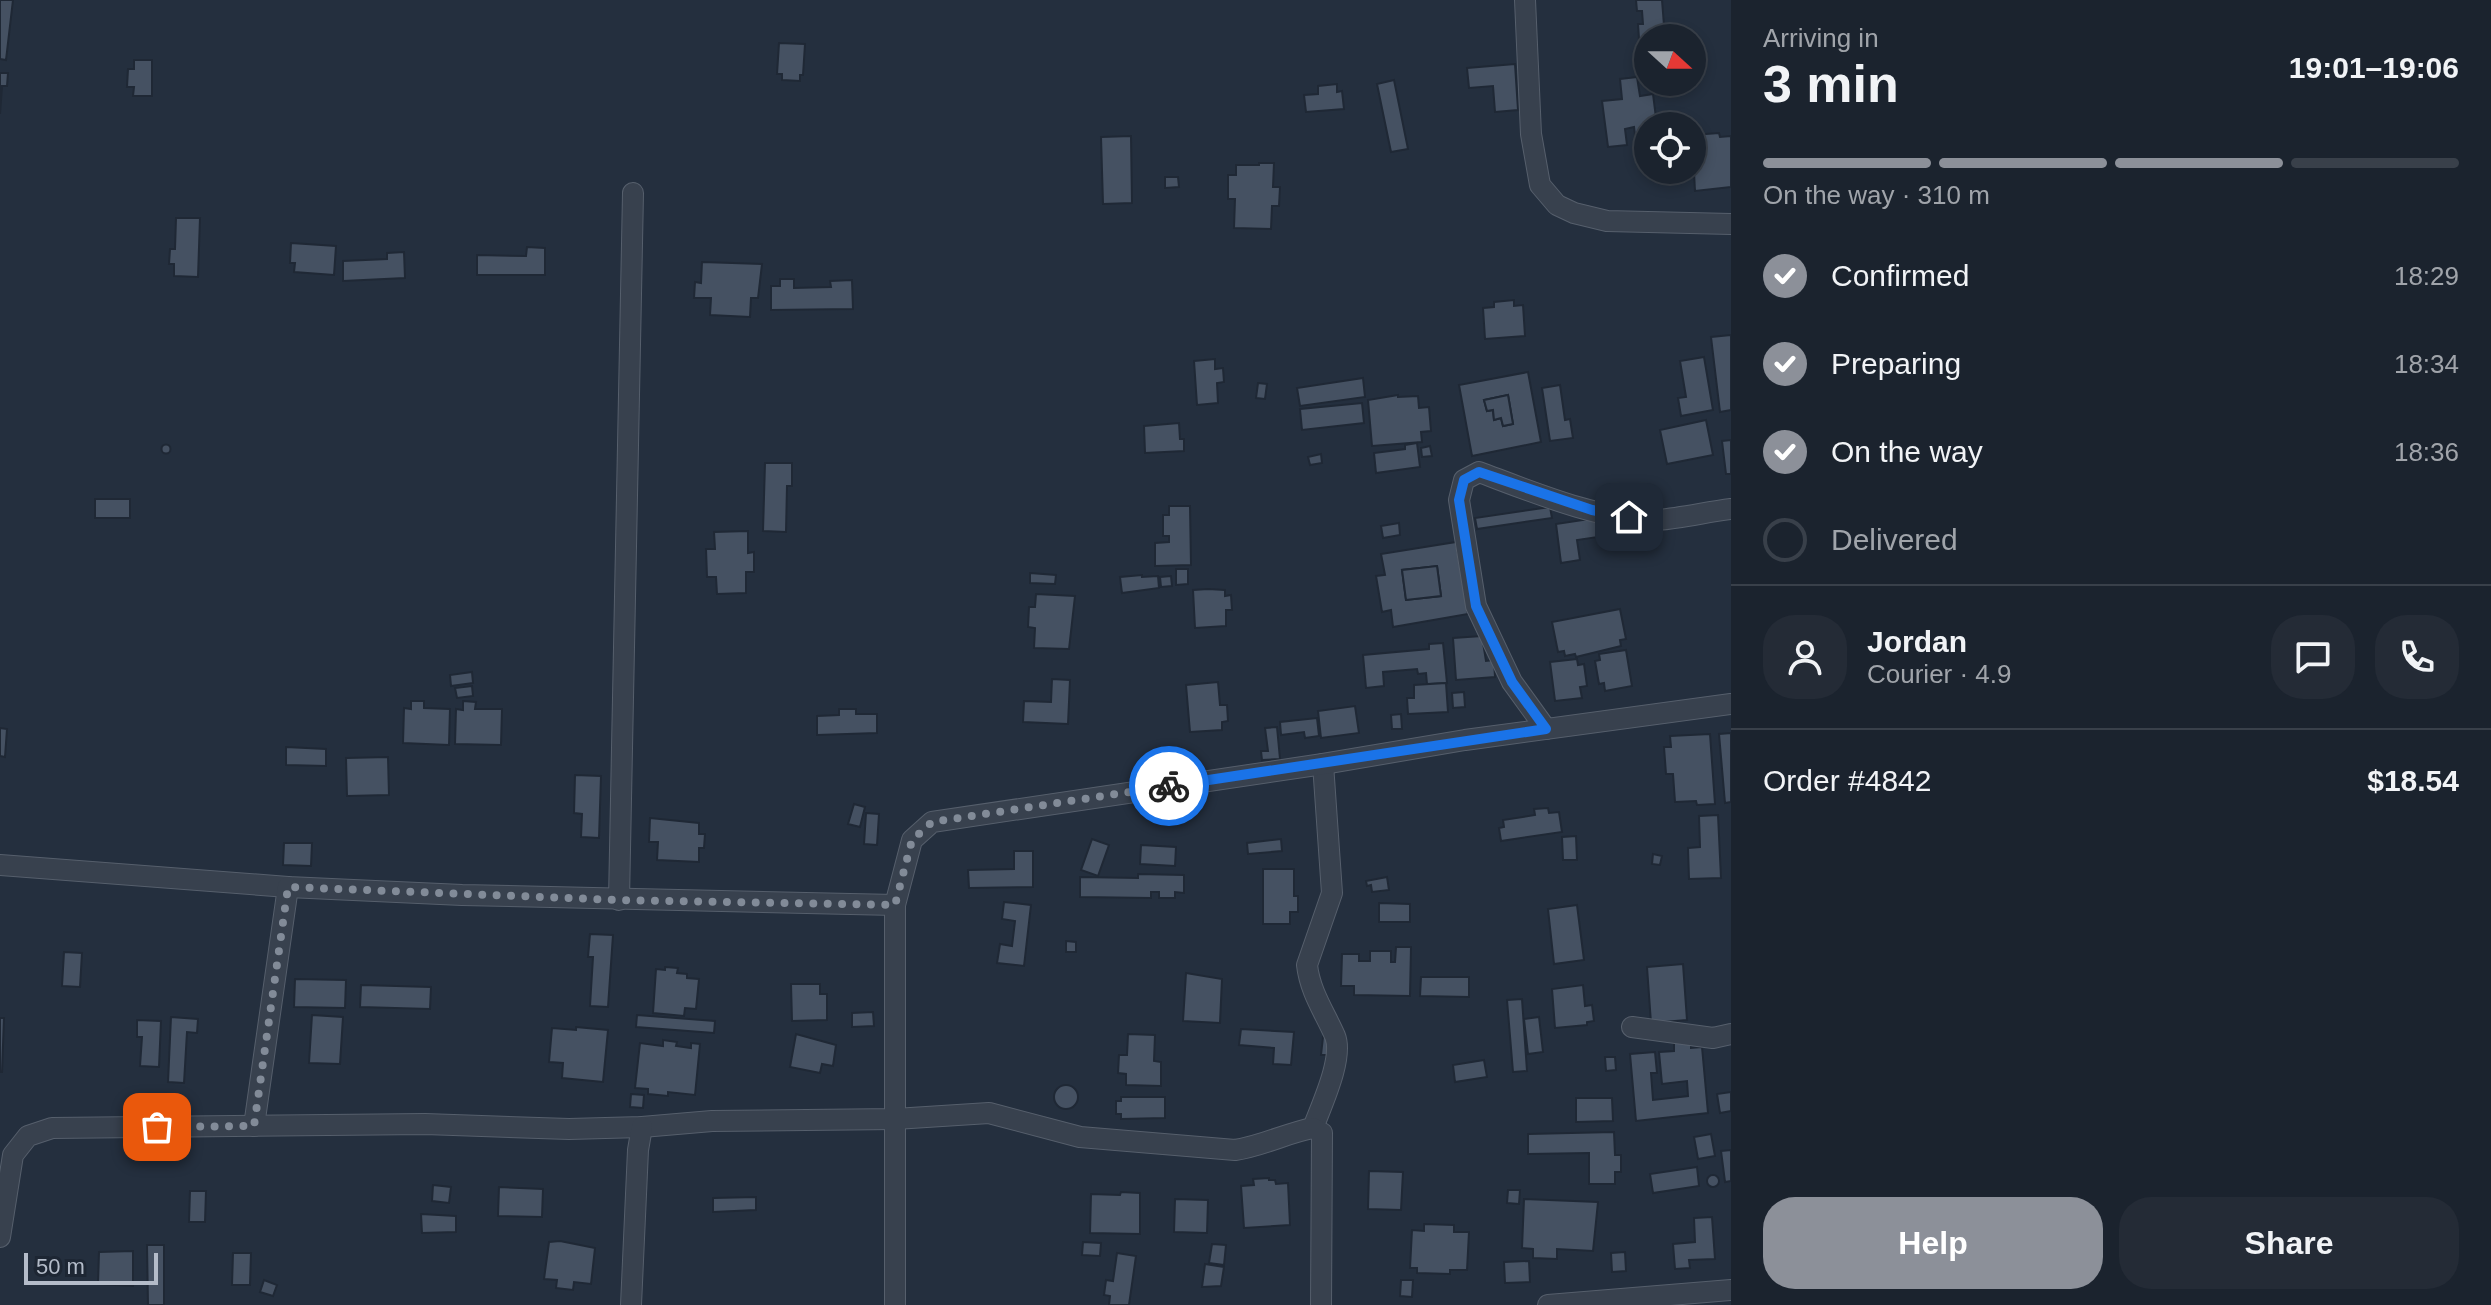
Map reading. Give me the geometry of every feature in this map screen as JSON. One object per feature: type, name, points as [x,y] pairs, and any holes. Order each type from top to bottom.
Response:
[{"type":"street","points":[[1525,0],[1531,134],[1540,185],[1557,205],[1574,213],[1607,221],[1731,224]]},
{"type":"street","points":[[619,900],[633,193]]},
{"type":"street","points":[[1546,729],[1512,682],[1476,606],[1459,500],[1464,480],[1479,472],[1592,510],[1656,520],[1731,509]]},
{"type":"street","points":[[895,1305],[895,905],[912,840],[932,822],[1731,704]]},
{"type":"street","points":[[1313,1128],[1335,1064],[1337,1049],[1336,1038],[1323,1017],[1308,976],[1307,965],[1332,893],[1323,764]]},
{"type":"street","points":[[0,865],[288,887],[619,900],[895,905]]},
{"type":"street","points":[[254,1126],[288,887]]},
{"type":"street","points":[[1632,1027],[1713,1038],[1731,1034]]},
{"type":"street","points":[[0,1237],[13,1155],[28,1136],[52,1128],[425,1124],[569,1129],[712,1121],[895,1119],[989,1113],[1080,1137],[1235,1150],[1259,1146],[1299,1130],[1313,1128],[1322,1133],[1321,1305]]},
{"type":"street","points":[[631,1305],[638,1150],[642,1127]]},
{"type":"street","points":[[1548,1305],[1731,1290]]},
{"type":"building","points":[[0,0],[13,0],[6,60],[0,59]]},
{"type":"building","points":[[1636,0],[1662,0],[1664,24],[1643,24],[1642,11],[1637,11]]},
{"type":"building","points":[[779,43],[805,44],[800,81],[782,80],[782,74],[777,74]]},
{"type":"building","points":[[134,60],[152,60],[152,96],[133,96],[134,87],[127,87],[128,69],[134,69]]},
{"type":"building","points":[[1515,64],[1518,110],[1495,112],[1493,86],[1469,88],[1467,68]]},
{"type":"building","points":[[0,73],[8,73],[7,86],[2,86],[0,114]]},
{"type":"building","points":[[1634,77],[1634,96],[1653,96],[1655,112],[1634,112],[1634,127],[1625,129],[1627,145],[1608,147],[1602,101],[1622,99],[1620,79]]},
{"type":"building","points":[[1394,80],[1408,149],[1391,152],[1377,84]]},
{"type":"building","points":[[1337,84],[1337,92],[1342,91],[1344,109],[1306,112],[1304,95],[1318,94],[1318,86]]},
{"type":"building","points":[[1706,134],[1731,136],[1731,187],[1695,191],[1695,184],[1706,184]]},
{"type":"building","points":[[1131,136],[1132,203],[1103,204],[1101,137]]},
{"type":"building","points":[[1274,163],[1273,187],[1280,187],[1279,206],[1272,206],[1271,229],[1234,228],[1235,199],[1228,199],[1228,175],[1236,175],[1236,165]]},
{"type":"building","points":[[1165,177],[1178,177],[1179,187],[1165,188]]},
{"type":"building","points":[[176,218],[200,218],[198,277],[174,276],[174,264],[169,264],[170,249],[175,249]]},
{"type":"building","points":[[291,243],[336,246],[334,275],[294,272],[295,263],[290,263]]},
{"type":"building","points":[[527,247],[545,248],[545,275],[477,275],[477,255],[526,256]]},
{"type":"building","points":[[404,252],[405,278],[343,281],[343,261],[387,259],[387,253]]},
{"type":"building","points":[[702,262],[762,264],[758,298],[751,298],[750,317],[710,315],[711,298],[694,298],[695,282],[701,283]]},
{"type":"building","points":[[780,279],[794,279],[794,288],[831,287],[830,281],[852,280],[853,309],[771,310],[771,286],[780,286]]},
{"type":"building","points":[[1514,300],[1514,306],[1523,305],[1525,336],[1485,339],[1483,308],[1494,307],[1494,302]]},
{"type":"building","points":[[1731,335],[1731,410],[1720,412],[1711,337]]},
{"type":"building","points":[[1704,357],[1713,410],[1681,416],[1678,398],[1686,397],[1680,361]]},
{"type":"building","points":[[1215,359],[1215,369],[1223,368],[1224,382],[1217,383],[1218,403],[1197,405],[1194,361]]},
{"type":"building","points":[[1528,372],[1541,442],[1472,456],[1459,385]],"holes":[[[1508,395],[1513,424],[1503,426],[1501,418],[1494,420],[1493,410],[1487,411],[1484,400]]]},
{"type":"building","points":[[1363,378],[1365,397],[1300,406],[1297,388]]},
{"type":"building","points":[[1258,383],[1267,384],[1265,399],[1256,398]]},
{"type":"building","points":[[1560,385],[1565,420],[1570,419],[1573,438],[1550,441],[1542,388]]},
{"type":"building","points":[[1398,395],[1418,396],[1419,408],[1429,407],[1431,431],[1421,432],[1422,442],[1372,446],[1368,400]]},
{"type":"building","points":[[1508,395],[1513,424],[1503,426],[1501,418],[1494,420],[1493,410],[1487,411],[1484,400]]},
{"type":"building","points":[[1362,403],[1364,423],[1302,430],[1300,409]]},
{"type":"building","points":[[1706,420],[1713,455],[1667,464],[1660,430]]},
{"type":"building","points":[[1179,423],[1184,451],[1145,453],[1144,426]]},
{"type":"building","points":[[1731,440],[1731,474],[1726,474],[1722,441]]},
{"type":"building","points":[[1417,443],[1420,467],[1376,473],[1374,453],[1405,449],[1405,445]]},
{"type":"building","points":[[166,445],[170,449],[166,453],[162,449]]},
{"type":"building","points":[[1430,446],[1432,456],[1422,457],[1421,448]]},
{"type":"building","points":[[1321,454],[1322,463],[1310,465],[1308,457]]},
{"type":"building","points":[[765,463],[792,463],[792,486],[787,486],[786,532],[763,531]]},
{"type":"building","points":[[95,499],[130,499],[130,518],[95,518]]},
{"type":"building","points":[[1169,506],[1190,506],[1191,565],[1155,566],[1155,543],[1169,542],[1169,536],[1163,536],[1163,515],[1169,515]]},
{"type":"building","points":[[1550,507],[1552,518],[1477,529],[1475,518]]},
{"type":"building","points":[[1596,518],[1598,537],[1577,540],[1580,560],[1561,563],[1556,524]]},
{"type":"building","points":[[1399,523],[1400,535],[1383,538],[1381,526]]},
{"type":"building","points":[[748,531],[748,553],[754,552],[754,572],[746,572],[746,593],[717,594],[716,577],[707,577],[706,549],[715,549],[714,532]]},
{"type":"building","points":[[1456,542],[1468,614],[1393,627],[1391,610],[1382,612],[1376,576],[1385,575],[1381,554]],"holes":[[[1437,566],[1441,596],[1406,600],[1402,570]]]},
{"type":"building","points":[[1437,566],[1441,596],[1406,600],[1402,570]]},
{"type":"building","points":[[1176,569],[1188,569],[1188,584],[1176,585]]},
{"type":"building","points":[[1030,573],[1056,575],[1055,584],[1030,583]]},
{"type":"building","points":[[1158,576],[1159,588],[1122,593],[1120,577]]},
{"type":"building","points":[[1171,576],[1172,586],[1161,587],[1160,577]]},
{"type":"building","points":[[1193,590],[1225,590],[1225,596],[1231,595],[1232,610],[1226,610],[1226,626],[1195,628]]},
{"type":"building","points":[[1036,594],[1075,596],[1069,649],[1034,648],[1035,628],[1028,627],[1029,607],[1035,607]]},
{"type":"building","points":[[1620,609],[1626,639],[1620,640],[1621,646],[1576,657],[1575,654],[1565,656],[1564,651],[1558,652],[1552,622]]},
{"type":"building","points":[[1482,636],[1486,661],[1494,660],[1495,677],[1456,680],[1453,638]]},
{"type":"building","points":[[1443,643],[1447,683],[1427,684],[1426,673],[1418,674],[1417,669],[1383,672],[1384,686],[1366,688],[1363,655],[1429,649],[1429,644]]},
{"type":"building","points":[[1626,650],[1632,686],[1605,691],[1604,683],[1599,684],[1595,661],[1600,660],[1599,654]]},
{"type":"building","points":[[1577,659],[1578,665],[1584,664],[1587,686],[1580,687],[1582,698],[1555,701],[1550,662]]},
{"type":"building","points":[[472,672],[473,683],[451,686],[450,675]]},
{"type":"building","points":[[1052,679],[1070,680],[1068,724],[1023,722],[1024,701],[1051,702]]},
{"type":"building","points":[[1218,682],[1220,705],[1227,705],[1228,721],[1222,722],[1222,730],[1190,732],[1186,685]]},
{"type":"building","points":[[1446,683],[1448,712],[1408,714],[1407,698],[1414,698],[1414,685]]},
{"type":"building","points":[[472,686],[473,696],[457,698],[455,688]]},
{"type":"building","points":[[1464,692],[1465,707],[1453,708],[1452,693]]},
{"type":"building","points":[[411,701],[424,701],[424,708],[450,709],[449,745],[403,743],[404,708],[411,709]]},
{"type":"building","points":[[463,701],[476,702],[475,709],[502,709],[501,745],[455,744],[456,709],[463,710]]},
{"type":"building","points":[[1355,706],[1359,733],[1321,738],[1318,711]]},
{"type":"building","points":[[839,709],[856,709],[856,714],[877,714],[877,733],[817,735],[817,716],[839,715]]},
{"type":"building","points":[[1401,714],[1402,729],[1392,729],[1391,715]]},
{"type":"building","points":[[1317,718],[1319,736],[1305,738],[1304,732],[1281,735],[1280,722]]},
{"type":"building","points":[[1277,727],[1280,759],[1262,760],[1261,751],[1268,751],[1265,728]]},
{"type":"building","points":[[0,728],[7,729],[5,757],[0,756]]},
{"type":"building","points":[[1731,733],[1731,802],[1725,803],[1719,734]]},
{"type":"building","points":[[1710,734],[1715,804],[1675,802],[1673,774],[1666,774],[1664,747],[1671,747],[1670,736]]},
{"type":"building","points":[[286,747],[326,749],[326,766],[286,765]]},
{"type":"building","points":[[388,757],[389,795],[347,796],[346,758]]},
{"type":"building","points":[[575,775],[601,776],[599,838],[581,837],[582,814],[574,813]]},
{"type":"building","points":[[854,804],[865,807],[860,827],[848,824]]},
{"type":"building","points":[[1548,808],[1549,813],[1559,812],[1562,832],[1501,841],[1499,828],[1504,827],[1503,820],[1535,815],[1534,809]]},
{"type":"building","points":[[866,813],[879,814],[877,845],[864,844]]},
{"type":"building","points":[[1718,815],[1721,878],[1689,879],[1688,848],[1700,847],[1699,816]]},
{"type":"building","points":[[650,818],[699,823],[699,834],[705,834],[704,848],[699,848],[699,862],[657,860],[658,842],[649,842]]},
{"type":"building","points":[[1576,836],[1577,860],[1563,860],[1562,837]]},
{"type":"building","points":[[1092,839],[1109,845],[1098,876],[1081,870]]},
{"type":"building","points":[[1281,839],[1282,851],[1248,854],[1247,843]]},
{"type":"building","points":[[284,843],[312,843],[311,866],[283,865]]},
{"type":"building","points":[[1141,845],[1176,847],[1175,866],[1140,864]]},
{"type":"building","points":[[1014,851],[1033,851],[1033,887],[969,888],[968,870],[1014,869]]},
{"type":"building","points":[[1653,854],[1662,856],[1660,865],[1652,864]]},
{"type":"building","points":[[1263,869],[1294,869],[1294,896],[1298,896],[1298,912],[1290,912],[1290,924],[1263,924]]},
{"type":"building","points":[[1138,874],[1184,875],[1184,893],[1175,892],[1175,898],[1159,898],[1159,892],[1151,892],[1151,898],[1080,897],[1080,877],[1138,878]]},
{"type":"building","points":[[1387,877],[1389,890],[1372,892],[1371,885],[1367,886],[1366,881]]},
{"type":"building","points":[[1004,902],[1031,905],[1024,966],[997,963],[1000,944],[1012,946],[1015,921],[1002,919]]},
{"type":"building","points":[[1379,903],[1410,904],[1410,922],[1379,922]]},
{"type":"building","points":[[1577,905],[1584,960],[1554,964],[1548,909]]},
{"type":"building","points":[[590,934],[613,935],[608,1007],[590,1006],[593,957],[588,957]]},
{"type":"building","points":[[1066,941],[1076,942],[1076,952],[1066,952]]},
{"type":"building","points":[[1396,947],[1411,947],[1410,996],[1354,995],[1354,986],[1341,986],[1342,954],[1359,954],[1359,961],[1370,961],[1370,951],[1391,951],[1391,962],[1395,962]]},
{"type":"building","points":[[64,952],[82,953],[80,987],[62,986]]},
{"type":"building","points":[[1683,964],[1687,1020],[1651,1023],[1647,967]]},
{"type":"building","points":[[665,967],[678,968],[677,973],[699,979],[696,1009],[685,1008],[684,1016],[653,1013],[656,969],[665,970]]},
{"type":"building","points":[[1186,973],[1222,979],[1220,1023],[1183,1021]]},
{"type":"building","points":[[1421,977],[1469,977],[1469,997],[1420,996]]},
{"type":"building","points":[[295,979],[346,980],[345,1008],[294,1007]]},
{"type":"building","points":[[791,984],[820,984],[820,994],[827,994],[827,1020],[792,1021]]},
{"type":"building","points":[[361,985],[431,987],[430,1009],[360,1007]]},
{"type":"building","points":[[1583,985],[1585,1006],[1592,1005],[1594,1021],[1587,1022],[1587,1025],[1555,1028],[1552,989]]},
{"type":"building","points":[[1522,999],[1527,1071],[1513,1072],[1507,1000]]},
{"type":"building","points":[[873,1012],[874,1026],[852,1027],[852,1013]]},
{"type":"building","points":[[312,1015],[343,1017],[340,1064],[309,1063]]},
{"type":"building","points":[[637,1015],[715,1021],[714,1033],[636,1027]]},
{"type":"building","points":[[171,1017],[198,1019],[197,1033],[187,1032],[184,1083],[168,1082]]},
{"type":"building","points":[[1539,1017],[1543,1052],[1528,1054],[1524,1019]]},
{"type":"building","points":[[0,1018],[4,1018],[2,1072],[0,1072]]},
{"type":"building","points":[[137,1020],[161,1021],[159,1067],[140,1066],[142,1037],[137,1037]]},
{"type":"building","points":[[576,1027],[608,1030],[603,1082],[562,1078],[563,1063],[549,1062],[552,1028],[576,1030]]},
{"type":"building","points":[[1241,1029],[1294,1032],[1291,1065],[1273,1064],[1274,1048],[1239,1045]]},
{"type":"building","points":[[796,1034],[836,1045],[833,1066],[822,1064],[820,1073],[790,1067]]},
{"type":"building","points":[[1128,1034],[1155,1035],[1154,1061],[1161,1062],[1161,1086],[1126,1085],[1126,1074],[1118,1073],[1119,1055],[1127,1055]]},
{"type":"building","points":[[1323,1037],[1332,1037],[1330,1055],[1321,1055]]},
{"type":"building","points":[[663,1040],[691,1048],[691,1043],[700,1044],[695,1095],[668,1092],[668,1096],[648,1094],[648,1089],[635,1088],[640,1043],[663,1046]]},
{"type":"building","points":[[1691,1041],[1691,1048],[1702,1047],[1708,1113],[1636,1121],[1630,1054],[1655,1052],[1657,1073],[1651,1073],[1653,1100],[1688,1096],[1687,1081],[1662,1084],[1659,1052],[1674,1051],[1674,1043]]},
{"type":"building","points":[[1605,1057],[1615,1057],[1616,1070],[1606,1071]]},
{"type":"building","points":[[1484,1060],[1487,1077],[1455,1082],[1453,1065]]},
{"type":"building","points":[[1066,1085],[1075,1088],[1078,1097],[1075,1106],[1066,1109],[1057,1106],[1054,1097],[1057,1088]]},
{"type":"building","points":[[1731,1092],[1731,1111],[1720,1113],[1717,1094]]},
{"type":"building","points":[[631,1094],[644,1095],[643,1108],[630,1107]]},
{"type":"building","points":[[1121,1097],[1165,1097],[1165,1118],[1121,1119],[1121,1114],[1116,1114],[1116,1101],[1121,1101]]},
{"type":"building","points":[[1576,1098],[1612,1098],[1613,1121],[1576,1122]]},
{"type":"building","points":[[1614,1132],[1615,1155],[1621,1155],[1621,1172],[1615,1172],[1615,1184],[1589,1184],[1589,1153],[1528,1154],[1528,1134]]},
{"type":"building","points":[[1711,1134],[1715,1156],[1698,1159],[1694,1137]]},
{"type":"building","points":[[1731,1150],[1731,1181],[1725,1182],[1721,1151]]},
{"type":"building","points":[[1697,1167],[1699,1186],[1653,1193],[1650,1174]]},
{"type":"building","points":[[1369,1171],[1403,1172],[1401,1210],[1368,1209]]},
{"type":"building","points":[[1713,1175],[1719,1181],[1713,1187],[1707,1181]]},
{"type":"building","points":[[1269,1178],[1276,1184],[1288,1183],[1290,1225],[1244,1228],[1241,1186],[1254,1185],[1253,1179]]},
{"type":"building","points":[[433,1185],[451,1187],[449,1203],[432,1201]]},
{"type":"building","points":[[499,1187],[543,1189],[542,1217],[498,1216]]},
{"type":"building","points":[[1508,1190],[1520,1190],[1519,1204],[1507,1203]]},
{"type":"building","points":[[190,1191],[206,1191],[205,1222],[189,1222]]},
{"type":"building","points":[[1121,1192],[1140,1193],[1140,1234],[1090,1233],[1091,1194],[1120,1195]]},
{"type":"building","points":[[756,1197],[756,1210],[713,1212],[713,1198]]},
{"type":"building","points":[[1175,1199],[1208,1200],[1207,1233],[1174,1232]]},
{"type":"building","points":[[1524,1199],[1598,1202],[1593,1251],[1557,1249],[1557,1259],[1533,1258],[1533,1249],[1522,1248]]},
{"type":"building","points":[[421,1214],[456,1216],[456,1232],[422,1233]]},
{"type":"building","points":[[1712,1217],[1715,1259],[1689,1260],[1690,1268],[1675,1269],[1673,1244],[1695,1242],[1694,1218]]},
{"type":"building","points":[[1424,1224],[1454,1225],[1454,1232],[1469,1232],[1467,1270],[1450,1270],[1450,1274],[1417,1273],[1417,1268],[1410,1268],[1412,1230],[1424,1231]]},
{"type":"building","points":[[560,1241],[595,1248],[591,1284],[574,1282],[573,1290],[556,1288],[557,1280],[544,1279],[549,1242]]},
{"type":"building","points":[[1083,1242],[1101,1243],[1100,1256],[1082,1255]]},
{"type":"building","points":[[1212,1244],[1226,1245],[1224,1265],[1209,1263]]},
{"type":"building","points":[[147,1245],[164,1245],[164,1305],[148,1305]]},
{"type":"building","points":[[133,1251],[133,1286],[98,1284],[99,1252]]},
{"type":"building","points":[[1625,1252],[1626,1271],[1612,1272],[1611,1253]]},
{"type":"building","points":[[233,1253],[251,1253],[250,1285],[232,1285]]},
{"type":"building","points":[[1117,1253],[1136,1256],[1129,1305],[1109,1305],[1110,1296],[1104,1295],[1106,1280],[1113,1281]]},
{"type":"building","points":[[1529,1261],[1530,1282],[1505,1283],[1504,1262]]},
{"type":"building","points":[[1205,1264],[1224,1267],[1221,1286],[1202,1287]]},
{"type":"building","points":[[264,1280],[277,1285],[273,1296],[260,1292]]},
{"type":"building","points":[[1401,1280],[1413,1280],[1412,1297],[1400,1296]]},
{"type":"way so far","points":[[157,1127],[254,1126],[288,887],[619,900],[895,905],[912,840],[932,822],[1169,786]]},
{"type":"route","points":[[1169,786],[1546,729],[1512,682],[1476,606],[1459,500],[1464,480],[1479,472],[1592,510],[1629,517]]}]
